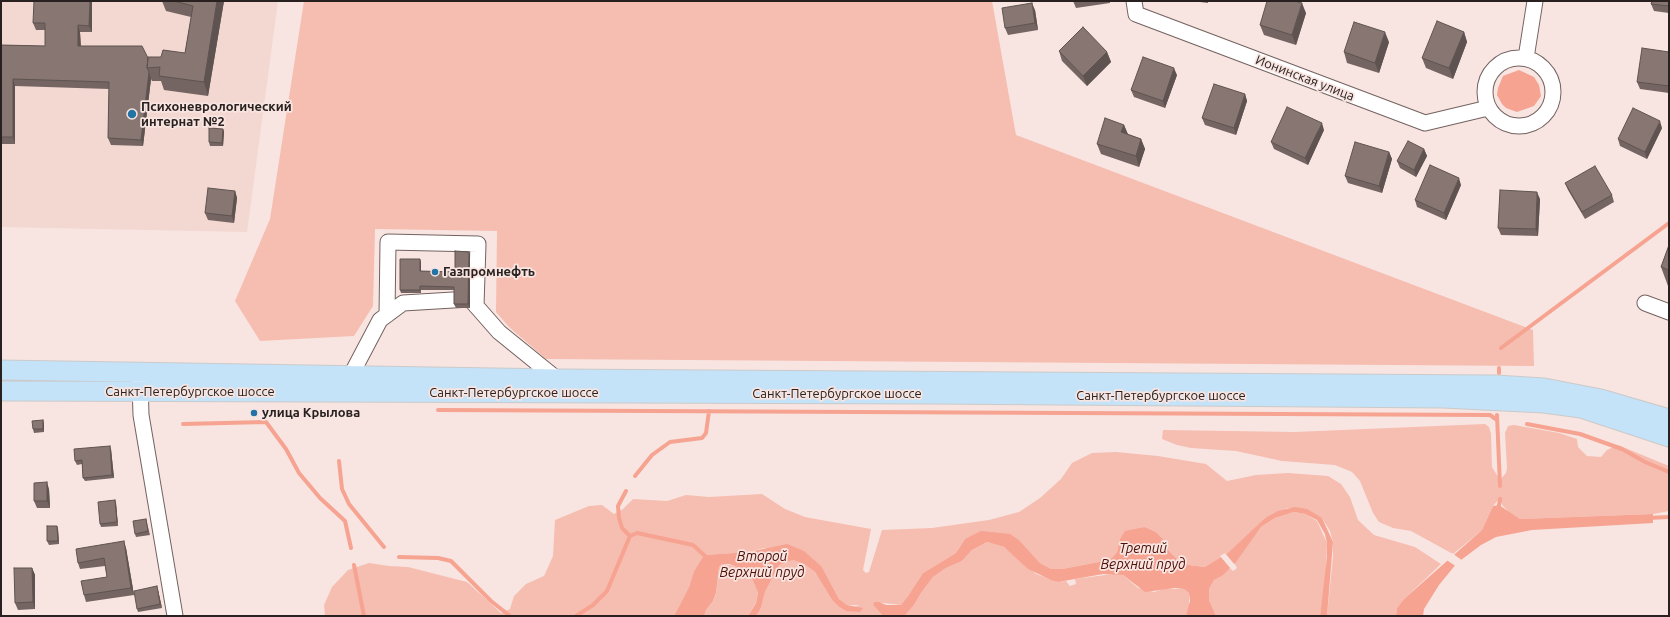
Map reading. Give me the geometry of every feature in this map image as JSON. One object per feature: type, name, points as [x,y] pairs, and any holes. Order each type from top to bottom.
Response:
[{"type":"main road","name":"Санкт-Петербургское шоссе","points":[[1,370],[280,374],[350,377],[1496,385],[1544,388],[1601,399],[1669,419]]},
{"type":"main road","name":"Санкт-Петербургское шоссе","points":[[1,391],[924,394],[1473,399],[1544,403],[1581,408],[1669,437]]},
{"type":"street","name":"Ионинская улица","points":[[1134,1],[1136,14],[1425,123],[1488,108]]},
{"type":"street","points":[[1526,58],[1535,1]]},
{"type":"street","points":[[1515,58],[1526,58],[1539,64],[1548,74],[1553,87],[1552,101],[1546,113],[1535,122],[1522,127],[1508,125],[1496,118],[1488,108],[1484,97],[1485,86],[1488,75],[1495,67],[1504,61],[1515,58]]},
{"type":"street","points":[[387,315],[388,242],[478,244],[476,306]]},
{"type":"street","points":[[350,377],[380,320],[403,303],[470,299],[498,332],[557,379]]},
{"type":"street","points":[[1645,303],[1669,312]]},
{"type":"street","points":[[140,372],[141,415],[175,616]]},
{"type":"shaded area","name":"Психоневрологический интернат №2","points":[[1,1],[278,1],[247,232],[1,227]]},
{"type":"shaded area","points":[[304,1],[992,1],[1016,135],[1533,330],[1534,366],[546,359],[509,327],[496,312],[497,231],[375,229],[373,306],[354,336],[260,341],[235,301],[270,219]]},
{"type":"shaded area","points":[[1485,424],[1489,427],[1491,434],[1492,467],[1500,480],[1506,473],[1507,468],[1505,433],[1508,426],[1514,425],[1559,433],[1577,439],[1578,447],[1587,456],[1601,457],[1607,450],[1618,445],[1669,466],[1669,511],[1653,514],[1520,519],[1511,514],[1503,506],[1499,499],[1493,506],[1482,530],[1453,554],[1411,531],[1393,528],[1379,522],[1373,513],[1360,481],[1352,472],[1335,465],[1282,461],[1236,451],[1191,448],[1177,445],[1162,439],[1163,430],[1295,432]]},
{"type":"shaded area","points":[[1116,452],[1158,456],[1206,464],[1227,481],[1256,475],[1288,473],[1328,476],[1341,484],[1350,497],[1358,520],[1374,535],[1415,547],[1441,564],[1404,599],[1397,608],[1396,616],[1327,616],[1333,557],[1333,542],[1330,531],[1322,518],[1288,508],[1265,518],[1227,555],[1205,567],[1189,565],[1177,559],[1169,551],[1164,540],[1156,532],[1145,527],[1120,539],[1117,552],[1110,560],[1062,569],[1051,569],[1040,563],[1020,541],[965,539],[956,553],[923,573],[901,605],[874,602],[873,605],[883,616],[756,616],[761,608],[765,592],[779,565],[793,560],[804,564],[815,572],[832,600],[839,607],[846,611],[859,605],[847,605],[839,599],[822,567],[764,548],[749,552],[704,555],[694,571],[689,587],[674,616],[325,616],[324,605],[332,587],[348,570],[369,563],[408,567],[467,582],[501,613],[510,609],[514,596],[526,584],[544,576],[553,556],[555,520],[589,506],[602,505],[614,514],[623,509],[633,499],[667,501],[686,495],[709,497],[762,494],[785,509],[805,517],[871,529],[863,570],[866,573],[869,572],[882,530],[932,528],[989,520],[1019,512],[1040,498],[1061,479],[1072,463],[1092,453]]},
{"type":"shaded area","points":[[1294,512],[1305,514],[1317,521],[1327,543],[1326,574],[1320,616],[1216,616],[1209,600],[1209,589],[1214,580],[1230,568],[1233,571],[1237,568],[1234,563],[1261,527],[1275,518]]},
{"type":"shaded area","points":[[987,542],[1004,547],[1036,574],[1058,582],[1066,581],[1070,586],[1076,584],[1075,579],[1113,574],[1123,575],[1138,588],[1154,592],[1164,589],[1184,589],[1189,593],[1189,609],[1186,616],[903,616],[914,605],[933,577],[946,568],[962,561],[972,550]]},
{"type":"shaded area","points":[[722,564],[736,566],[751,576],[758,593],[756,602],[748,616],[704,616],[716,594],[719,567]]},
{"type":"water","points":[[1519,70],[1534,77],[1539,85],[1541,96],[1534,106],[1517,112],[1506,108],[1497,95],[1503,76]]},
{"type":"water","points":[[1499,505],[1520,519],[1653,514],[1653,523],[1532,530],[1496,537],[1481,545],[1457,563],[1439,585],[1424,609],[1423,616],[1396,616],[1397,608],[1404,599],[1482,530],[1493,506]]},
{"type":"water","name":"Третий Верхний пруд","points":[[1295,507],[1307,509],[1322,518],[1333,542],[1327,616],[1320,616],[1327,557],[1327,543],[1325,534],[1317,520],[1305,514],[1294,512],[1275,518],[1261,527],[1236,562],[1223,575],[1214,580],[1209,589],[1209,600],[1216,616],[1186,616],[1190,601],[1189,593],[1184,589],[1175,588],[1145,592],[1123,575],[1103,574],[1058,582],[1051,580],[1028,569],[1004,547],[987,542],[972,550],[962,561],[946,568],[933,577],[914,605],[905,615],[883,616],[873,605],[874,602],[879,602],[886,605],[901,605],[923,573],[956,553],[965,539],[981,531],[1010,534],[1020,541],[1040,563],[1051,569],[1062,569],[1110,560],[1117,552],[1120,539],[1125,531],[1145,527],[1156,532],[1164,540],[1169,551],[1177,559],[1189,565],[1205,567],[1228,553],[1265,518],[1278,511]]},
{"type":"water","name":"Второй Верхний пруд","points":[[787,544],[804,551],[822,567],[839,599],[847,605],[863,608],[860,612],[846,611],[839,607],[832,600],[815,572],[804,564],[793,560],[779,565],[765,592],[761,608],[756,616],[748,616],[756,603],[758,593],[751,576],[743,569],[729,564],[722,564],[719,567],[716,593],[704,616],[674,616],[689,587],[694,571],[704,555],[749,552]]},
{"type":"pier","points":[[1225,553],[1235,565],[1231,569],[1220,556]]},
{"type":"pier","points":[[1452,553],[1463,561],[1457,567],[1445,559]]},
{"type":"building","points":[[34,1],[90,1],[89,26],[78,25],[78,46],[142,46],[148,58],[147,68],[149,72],[141,140],[108,138],[109,82],[13,79],[13,137],[1,137],[1,45],[45,46],[45,23],[33,23]]},
{"type":"building","points":[[174,1],[217,1],[204,82],[159,76],[160,67],[147,68],[148,57],[161,57],[163,50],[185,53],[193,6]]},
{"type":"building","points":[[1267,1],[1295,1],[1302,3],[1292,35],[1260,25]]},
{"type":"building","points":[[1652,1],[1669,1],[1669,6],[1651,4]]},
{"type":"building","points":[[1032,3],[1035,23],[1005,28],[1002,8]]},
{"type":"building","points":[[1437,21],[1464,32],[1449,68],[1422,58]]},
{"type":"building","points":[[1354,22],[1385,32],[1375,63],[1344,52]]},
{"type":"building","points":[[1083,27],[1107,52],[1083,76],[1059,51]]},
{"type":"building","points":[[1642,48],[1669,52],[1669,86],[1637,82]]},
{"type":"building","points":[[1143,57],[1174,68],[1163,101],[1131,90]]},
{"type":"building","points":[[1214,84],[1245,94],[1234,128],[1202,118]]},
{"type":"building","points":[[1287,107],[1322,123],[1305,158],[1271,142]]},
{"type":"building","points":[[1633,108],[1660,121],[1645,152],[1618,139]]},
{"type":"building","points":[[1105,118],[1124,125],[1121,132],[1141,139],[1136,156],[1097,144]]},
{"type":"building","points":[[209,128],[223,129],[222,143],[209,142]]},
{"type":"building","points":[[1408,141],[1424,149],[1414,170],[1397,161]]},
{"type":"building","points":[[1355,142],[1389,152],[1379,186],[1345,176]]},
{"type":"building","points":[[1430,165],[1459,178],[1444,213],[1415,200]]},
{"type":"building","points":[[1595,166],[1612,195],[1582,212],[1565,183]]},
{"type":"building","points":[[208,188],[235,191],[232,216],[205,213]]},
{"type":"building","points":[[1500,190],[1537,192],[1536,229],[1498,228]]},
{"type":"building","points":[[1669,245],[1669,270],[1661,267]]},
{"type":"building","points":[[455,251],[469,252],[468,304],[454,304],[454,287],[420,286],[420,290],[400,290],[400,259],[420,259],[420,271],[455,272]]},
{"type":"building","points":[[43,420],[43,429],[33,429],[32,421]]},
{"type":"building","points":[[110,446],[112,475],[83,478],[82,460],[75,461],[74,449]]},
{"type":"building","points":[[47,482],[47,501],[34,501],[34,483]]},
{"type":"building","points":[[115,500],[117,522],[100,524],[98,502]]},
{"type":"building","points":[[146,519],[148,531],[135,534],[133,521]]},
{"type":"building","points":[[47,526],[57,526],[58,541],[47,541]]},
{"type":"building","points":[[124,541],[131,588],[84,595],[81,581],[107,577],[104,558],[78,563],[76,549]]},
{"type":"building","points":[[14,568],[32,568],[33,602],[15,603]]},
{"type":"building","points":[[157,586],[160,604],[137,609],[134,591]]},
{"type":"waterway","points":[[1501,348],[1669,223]]},
{"type":"waterway","points":[[1499,368],[1499,373]]},
{"type":"waterway","points":[[438,410],[1490,415],[1497,420]]},
{"type":"waterway","points":[[635,476],[652,455],[670,442],[702,438],[706,433],[709,411]]},
{"type":"waterway","points":[[1497,415],[1500,486]]},
{"type":"waterway","points":[[183,424],[266,422],[286,449],[299,473],[320,498],[345,521],[351,548]]},
{"type":"waterway","points":[[1527,424],[1580,434],[1622,449],[1645,462],[1669,472]]},
{"type":"waterway","points":[[339,461],[342,489],[349,504],[384,547]]},
{"type":"waterway","points":[[626,491],[618,506],[619,518],[622,528],[630,536]]},
{"type":"waterway","points":[[1498,511],[1500,499]]},
{"type":"waterway","points":[[1648,518],[1669,517]]},
{"type":"waterway","points":[[576,616],[593,605],[607,591],[630,536],[637,533],[693,545],[704,555]]},
{"type":"waterway","points":[[399,557],[438,558],[451,561],[491,601],[510,616]]},
{"type":"waterway","points":[[354,565],[364,616]]},
{"type":"place","name":"Психоневрологический интернат №2","points":[[132,114]]},
{"type":"place","name":"Газпромнефть","points":[[435,272]]},
{"type":"place","name":"улица Крылова","points":[[254,413]]}]
